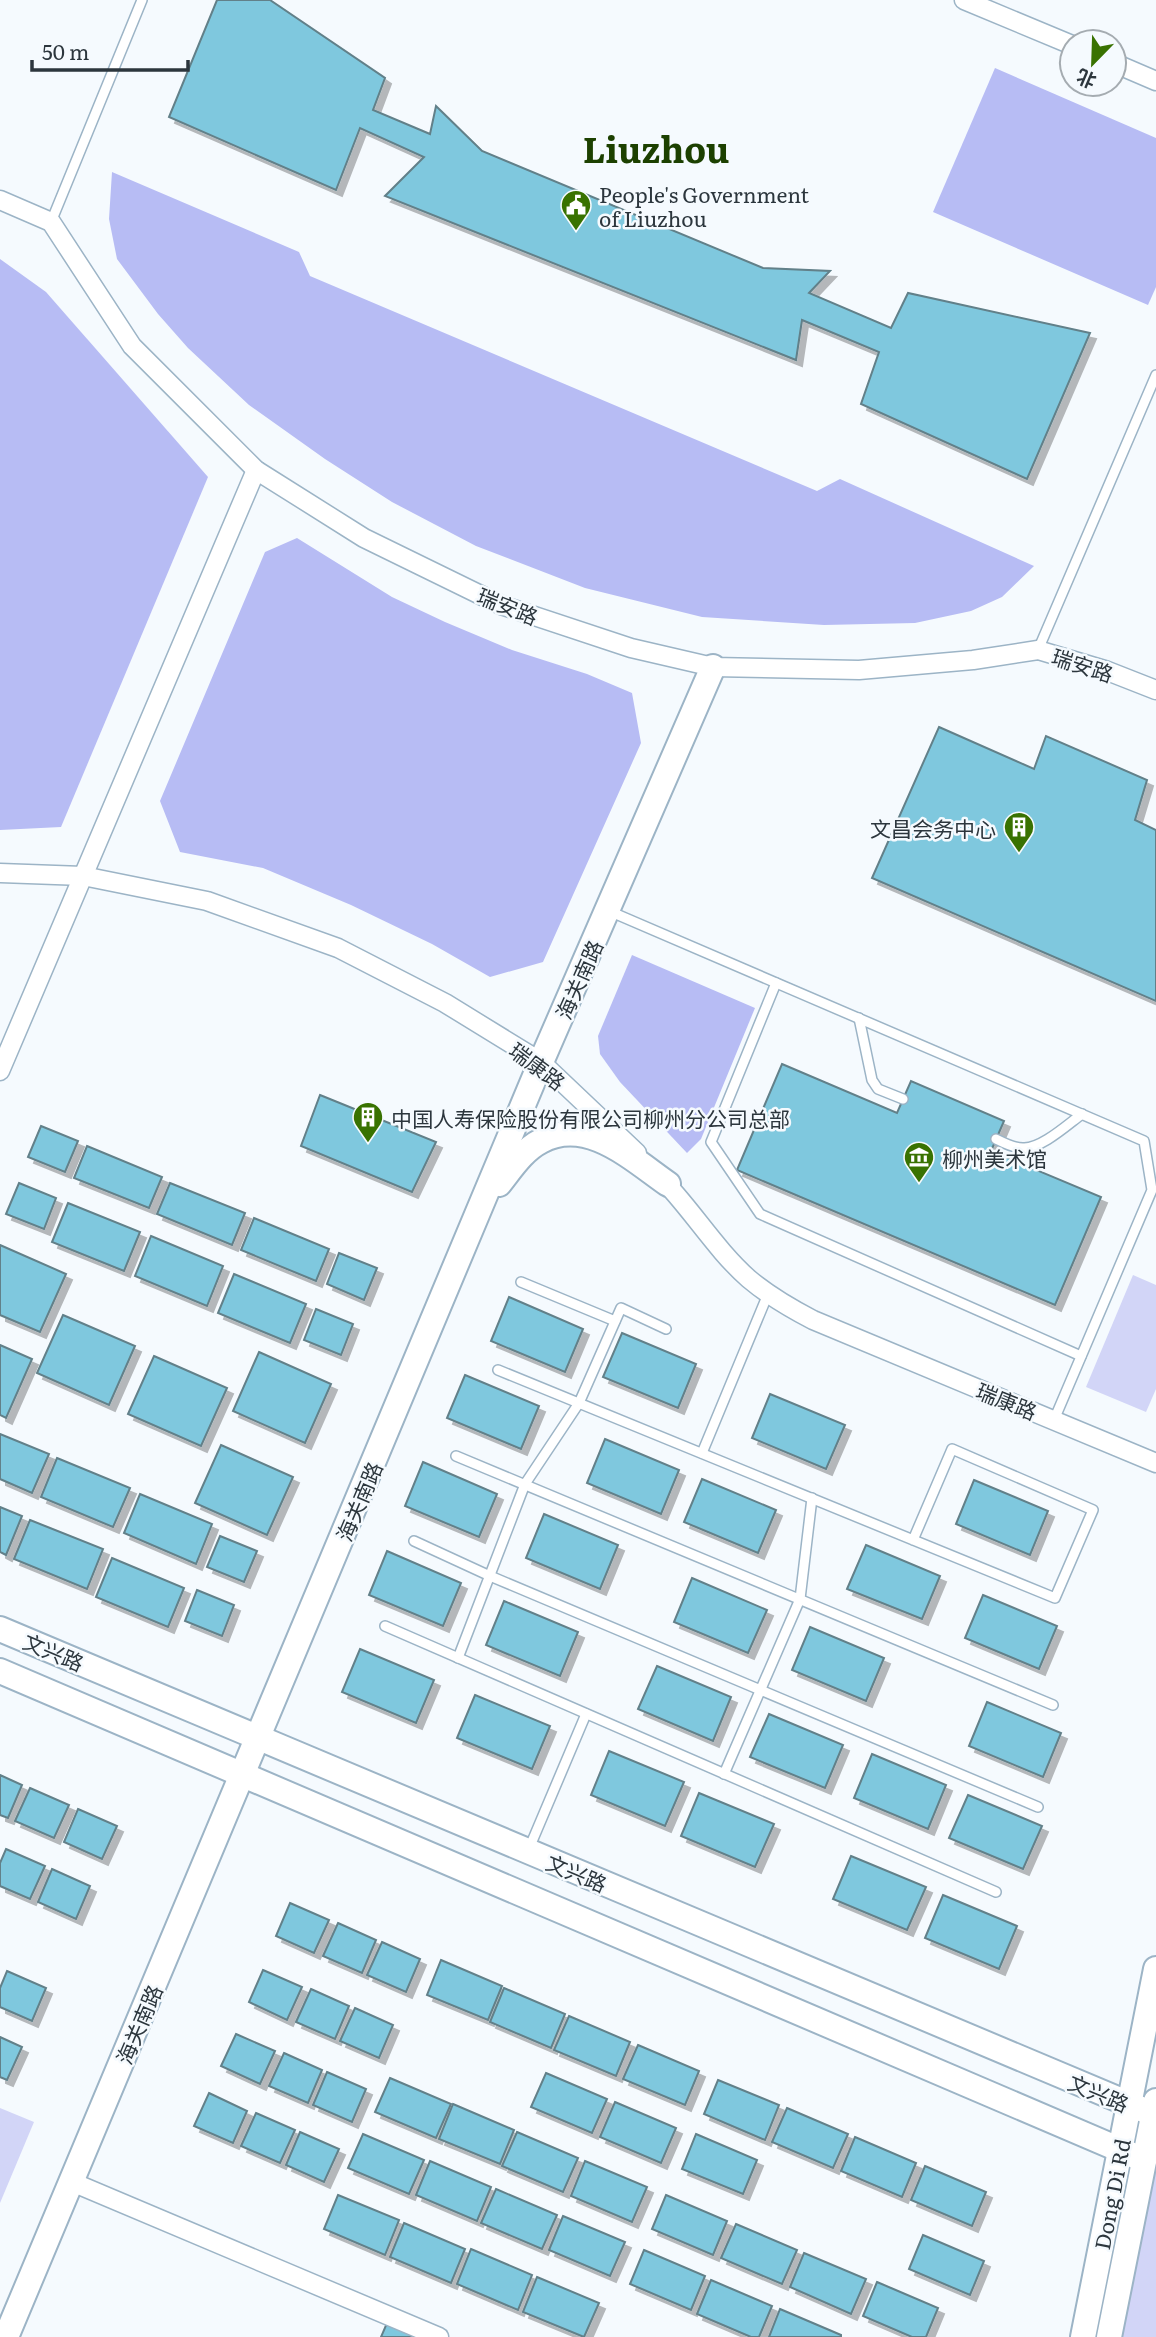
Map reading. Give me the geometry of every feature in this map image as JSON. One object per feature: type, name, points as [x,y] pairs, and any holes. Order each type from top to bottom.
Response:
[{"type":"main road","name":"海关南路","points":[[6,2337],[541,1062],[713,667]]},
{"type":"main road","points":[[481,1206],[529,1150],[541,1140],[558,1135],[590,1136],[606,1142],[668,1184]]},
{"type":"main road","name":"文兴路","points":[[0,1629],[1128,2104],[1155,2108]]},
{"type":"main road","name":"文兴路","points":[[0,1671],[1144,2160]]},
{"type":"main road","name":"Dong Di Rd","points":[[1083,2337],[1156,1969]]},
{"type":"main road","points":[[1109,2337],[1155,2108]]},
{"type":"street","points":[[964,0],[1058,39]]},
{"type":"street","points":[[1128,69],[1156,81]]},
{"type":"street","points":[[0,200],[51,222]]},
{"type":"street","name":"瑞安路","points":[[51,222],[132,346],[256,470],[365,538],[501,605],[631,648],[713,667],[859,670],[973,660],[1038,650],[1105,670],[1156,690]]},
{"type":"street","points":[[0,1071],[256,470]]},
{"type":"street","name":"瑞康路","points":[[0,873],[83,876],[207,901],[338,947],[445,1003],[541,1062],[612,1127],[668,1184],[722,1250],[747,1277],[768,1294],[813,1320],[1156,1463]]},
{"type":"street","points":[[72,2182],[439,2337]]},
{"type":"lane","points":[[51,222],[142,0]]},
{"type":"lane","points":[[1038,650],[1156,375]]},
{"type":"lane","points":[[607,910],[1144,1141],[1152,1190],[1054,1420]]},
{"type":"lane","points":[[776,983],[711,1142],[760,1214],[1081,1356]]},
{"type":"lane","points":[[859,1018],[872,1080],[878,1089],[903,1099]]},
{"type":"lane","points":[[996,1139],[1025,1149],[1036,1146],[1082,1114]]},
{"type":"lane","points":[[521,1282],[615,1321]]},
{"type":"lane","points":[[702,1453],[768,1294]]},
{"type":"lane","points":[[458,1658],[525,1484],[579,1403],[621,1308],[666,1329]]},
{"type":"lane","points":[[498,1370],[812,1498],[913,1540],[1055,1598],[1093,1510],[952,1449],[913,1540]]},
{"type":"lane","points":[[456,1456],[1053,1705]]},
{"type":"lane","points":[[724,1774],[800,1599],[812,1498]]},
{"type":"lane","points":[[414,1541],[490,1576],[1038,1807]]},
{"type":"lane","points":[[385,1626],[996,1892]]},
{"type":"lane","points":[[528,1851],[586,1714]]},
{"type":"shaded area","points":[[995,68],[1058,95],[1058,98],[1064,98],[1156,138],[1156,287],[1148,305],[933,212]]},
{"type":"shaded area","points":[[112,172],[299,252],[310,276],[817,491],[840,479],[1034,566],[1002,597],[971,611],[915,623],[824,625],[702,617],[585,588],[476,546],[392,502],[325,459],[249,405],[188,348],[158,314],[117,259],[109,219]]},
{"type":"shaded area","points":[[0,259],[46,292],[208,477],[61,827],[0,830]]},
{"type":"shaded area","points":[[297,538],[392,597],[445,622],[512,650],[587,674],[632,693],[641,743],[543,962],[490,977],[432,944],[351,905],[263,868],[180,852],[160,801],[265,552]]},
{"type":"shaded area","points":[[632,955],[755,1008],[701,1139],[687,1153],[620,1082],[600,1054],[598,1036]]},
{"type":"shaded area","points":[[1133,1275],[1156,1285],[1156,1389],[1146,1412],[1086,1387]]},
{"type":"shaded area","points":[[1156,2101],[1156,2337],[1109,2337]]},
{"type":"shaded area","points":[[0,2108],[34,2122],[0,2203]]},
{"type":"building","name":"People's Government of Liuzhou","points":[[217,0],[270,0],[385,78],[373,110],[430,134],[436,106],[482,151],[763,268],[830,271],[809,293],[891,328],[908,293],[1090,333],[1027,479],[861,404],[879,352],[802,320],[796,360],[385,196],[424,157],[360,128],[336,190],[169,117]]},
{"type":"building","name":"文昌会务中心","points":[[939,727],[1034,769],[1046,736],[1147,780],[1135,820],[1156,830],[1156,1001],[872,878]]},
{"type":"building","name":"柳州美术馆","points":[[782,1064],[897,1113],[911,1081],[1004,1121],[991,1151],[1101,1197],[1055,1305],[737,1170]]},
{"type":"building","name":"中国人寿保险股份有限公司柳州分公司总部","points":[[320,1095],[436,1142],[412,1192],[301,1146]]},
{"type":"building","points":[[41,1126],[78,1141],[65,1172],[28,1157]]},
{"type":"building","points":[[87,1146],[162,1177],[149,1208],[74,1178]]},
{"type":"building","points":[[19,1183],[56,1198],[44,1229],[6,1214]]},
{"type":"building","points":[[170,1183],[245,1213],[232,1245],[157,1214]]},
{"type":"building","points":[[68,1203],[140,1232],[124,1271],[52,1242]]},
{"type":"building","points":[[254,1218],[329,1249],[316,1281],[241,1250]]},
{"type":"building","points":[[151,1236],[223,1266],[207,1306],[135,1276]]},
{"type":"building","points":[[0,1245],[66,1274],[40,1332],[0,1315]]},
{"type":"building","points":[[339,1253],[377,1268],[364,1300],[327,1284]]},
{"type":"building","points":[[234,1274],[306,1304],[290,1343],[218,1313]]},
{"type":"building","points":[[509,1297],[583,1329],[565,1372],[491,1341]]},
{"type":"building","points":[[316,1309],[353,1324],[341,1355],[304,1340]]},
{"type":"building","points":[[63,1315],[135,1346],[109,1405],[37,1373]]},
{"type":"building","points":[[622,1333],[696,1364],[678,1408],[603,1377]]},
{"type":"building","points":[[0,1345],[32,1359],[6,1418],[0,1415]]},
{"type":"building","points":[[259,1352],[331,1384],[305,1443],[233,1411]]},
{"type":"building","points":[[154,1356],[227,1388],[201,1446],[128,1414]]},
{"type":"building","points":[[465,1375],[539,1406],[521,1449],[447,1418]]},
{"type":"building","points":[[770,1394],[845,1425],[826,1469],[752,1438]]},
{"type":"building","points":[[0,1434],[49,1454],[32,1493],[0,1479]]},
{"type":"building","points":[[605,1439],[679,1470],[661,1514],[587,1483]]},
{"type":"building","points":[[221,1445],[293,1477],[267,1535],[195,1503]]},
{"type":"building","points":[[57,1458],[130,1488],[113,1527],[41,1497]]},
{"type":"building","points":[[423,1462],[497,1494],[479,1537],[405,1506]]},
{"type":"building","points":[[702,1479],[776,1510],[758,1553],[684,1522]]},
{"type":"building","points":[[974,1480],[1048,1511],[1030,1555],[956,1524]]},
{"type":"building","points":[[140,1494],[212,1524],[196,1564],[124,1533]]},
{"type":"building","points":[[0,1507],[22,1516],[6,1555],[0,1552]]},
{"type":"building","points":[[544,1514],[618,1545],[600,1589],[526,1558]]},
{"type":"building","points":[[30,1520],[103,1549],[87,1589],[14,1559]]},
{"type":"building","points":[[220,1536],[257,1551],[244,1582],[207,1567]]},
{"type":"building","points":[[866,1545],[940,1576],[922,1619],[847,1589]]},
{"type":"building","points":[[387,1551],[461,1583],[443,1626],[369,1595]]},
{"type":"building","points":[[112,1558],[184,1588],[168,1627],[96,1597]]},
{"type":"building","points":[[692,1578],[767,1610],[748,1653],[674,1622]]},
{"type":"building","points":[[197,1590],[234,1605],[222,1636],[185,1621]]},
{"type":"building","points":[[983,1595],[1057,1626],[1039,1669],[965,1638]]},
{"type":"building","points":[[504,1601],[578,1632],[560,1676],[486,1645]]},
{"type":"building","points":[[810,1627],[884,1658],[866,1701],[792,1670]]},
{"type":"building","points":[[360,1649],[434,1680],[416,1723],[342,1692]]},
{"type":"building","points":[[657,1666],[731,1697],[713,1741],[638,1709]]},
{"type":"building","points":[[475,1695],[550,1726],[532,1769],[457,1738]]},
{"type":"building","points":[[987,1702],[1061,1733],[1043,1777],[969,1746]]},
{"type":"building","points":[[769,1714],[843,1745],[825,1788],[750,1757]]},
{"type":"building","points":[[609,1751],[684,1782],[665,1826],[591,1795]]},
{"type":"building","points":[[872,1754],[946,1785],[928,1829],[854,1798]]},
{"type":"building","points":[[0,1775],[22,1785],[8,1818],[0,1815]]},
{"type":"building","points":[[30,1788],[69,1805],[54,1838],[15,1821]]},
{"type":"building","points":[[699,1793],[774,1824],[755,1867],[681,1836]]},
{"type":"building","points":[[968,1795],[1042,1826],[1023,1869],[949,1838]]},
{"type":"building","points":[[78,1809],[117,1826],[102,1859],[64,1842]]},
{"type":"building","points":[[6,1849],[45,1866],[30,1899],[0,1886],[0,1863]]},
{"type":"building","points":[[851,1856],[926,1887],[907,1930],[833,1899]]},
{"type":"building","points":[[52,1869],[90,1886],[76,1919],[38,1902]]},
{"type":"building","points":[[943,1895],[1017,1926],[999,1969],[925,1938]]},
{"type":"building","points":[[290,1903],[329,1920],[314,1953],[276,1936]]},
{"type":"building","points":[[338,1923],[376,1940],[362,1973],[323,1956]]},
{"type":"building","points":[[382,1942],[420,1959],[406,1992],[367,1975]]},
{"type":"building","points":[[441,1960],[502,1986],[488,2020],[427,1995]]},
{"type":"building","points":[[263,1970],[302,1987],[287,2020],[249,2002]]},
{"type":"building","points":[[7,1971],[46,1988],[32,2021],[0,2007],[0,1988]]},
{"type":"building","points":[[504,1988],[565,2014],[551,2048],[490,2022]]},
{"type":"building","points":[[311,1989],[349,2006],[335,2039],[296,2022]]},
{"type":"building","points":[[355,2008],[393,2025],[379,2058],[340,2041]]},
{"type":"building","points":[[569,2016],[630,2042],[616,2076],[554,2050]]},
{"type":"building","points":[[236,2034],[275,2051],[260,2084],[221,2066]]},
{"type":"building","points":[[0,2037],[22,2047],[7,2080],[0,2077]]},
{"type":"building","points":[[638,2045],[699,2071],[685,2105],[623,2079]]},
{"type":"building","points":[[284,2053],[322,2070],[308,2103],[269,2086]]},
{"type":"building","points":[[327,2072],[366,2089],[352,2122],[313,2105]]},
{"type":"building","points":[[546,2073],[607,2099],[592,2133],[531,2107]]},
{"type":"building","points":[[390,2078],[451,2104],[436,2138],[375,2112]]},
{"type":"building","points":[[718,2080],[779,2105],[765,2140],[704,2114]]},
{"type":"building","points":[[209,2093],[247,2111],[233,2143],[194,2126]]},
{"type":"building","points":[[615,2102],[676,2128],[661,2163],[600,2137]]},
{"type":"building","points":[[453,2104],[514,2130],[500,2164],[439,2139]]},
{"type":"building","points":[[787,2108],[848,2134],[833,2168],[772,2142]]},
{"type":"building","points":[[256,2113],[295,2130],[280,2163],[241,2146]]},
{"type":"building","points":[[300,2132],[339,2149],[324,2182],[286,2165]]},
{"type":"building","points":[[517,2132],[578,2158],[563,2192],[502,2166]]},
{"type":"building","points":[[363,2134],[424,2160],[409,2194],[348,2168]]},
{"type":"building","points":[[696,2134],[757,2160],[743,2194],[682,2169]]},
{"type":"building","points":[[855,2137],[916,2163],[902,2197],[841,2171]]},
{"type":"building","points":[[430,2161],[491,2187],[477,2221],[416,2195]]},
{"type":"building","points":[[585,2161],[647,2187],[632,2222],[571,2196]]},
{"type":"building","points":[[925,2166],[986,2192],[972,2226],[911,2200]]},
{"type":"building","points":[[496,2189],[557,2215],[542,2249],[481,2223]]},
{"type":"building","points":[[338,2195],[399,2220],[385,2255],[324,2229]]},
{"type":"building","points":[[666,2195],[727,2221],[713,2255],[652,2229]]},
{"type":"building","points":[[563,2216],[625,2242],[610,2276],[549,2250]]},
{"type":"building","points":[[404,2223],[465,2249],[451,2283],[390,2257]]},
{"type":"building","points":[[736,2224],[797,2250],[782,2284],[721,2258]]},
{"type":"building","points":[[923,2235],[984,2261],[970,2295],[909,2269]]},
{"type":"building","points":[[471,2249],[532,2275],[518,2310],[457,2284]]},
{"type":"building","points":[[644,2250],[705,2276],[691,2310],[630,2284]]},
{"type":"building","points":[[804,2253],[866,2279],[851,2314],[790,2287]]},
{"type":"building","points":[[537,2277],[599,2303],[584,2337],[523,2312]]},
{"type":"building","points":[[711,2280],[772,2306],[759,2337],[751,2337],[697,2314]]},
{"type":"building","points":[[877,2282],[938,2308],[926,2337],[912,2337],[863,2316]]},
{"type":"building","points":[[780,2309],[841,2335],[841,2337],[769,2337]]},
{"type":"building","points":[[387,2323],[420,2337],[381,2337]]},
{"type":"place","name":"People's Government of Liuzhou","points":[[576,232]]},
{"type":"place","name":"文昌会务中心","points":[[1019,854]]},
{"type":"place","name":"中国人寿保险股份有限公司柳州分公司总部","points":[[368,1144]]},
{"type":"place","name":"柳州美术馆","points":[[919,1184]]},
{"type":"district","name":"Liuzhou","points":[[656,148]]}]
